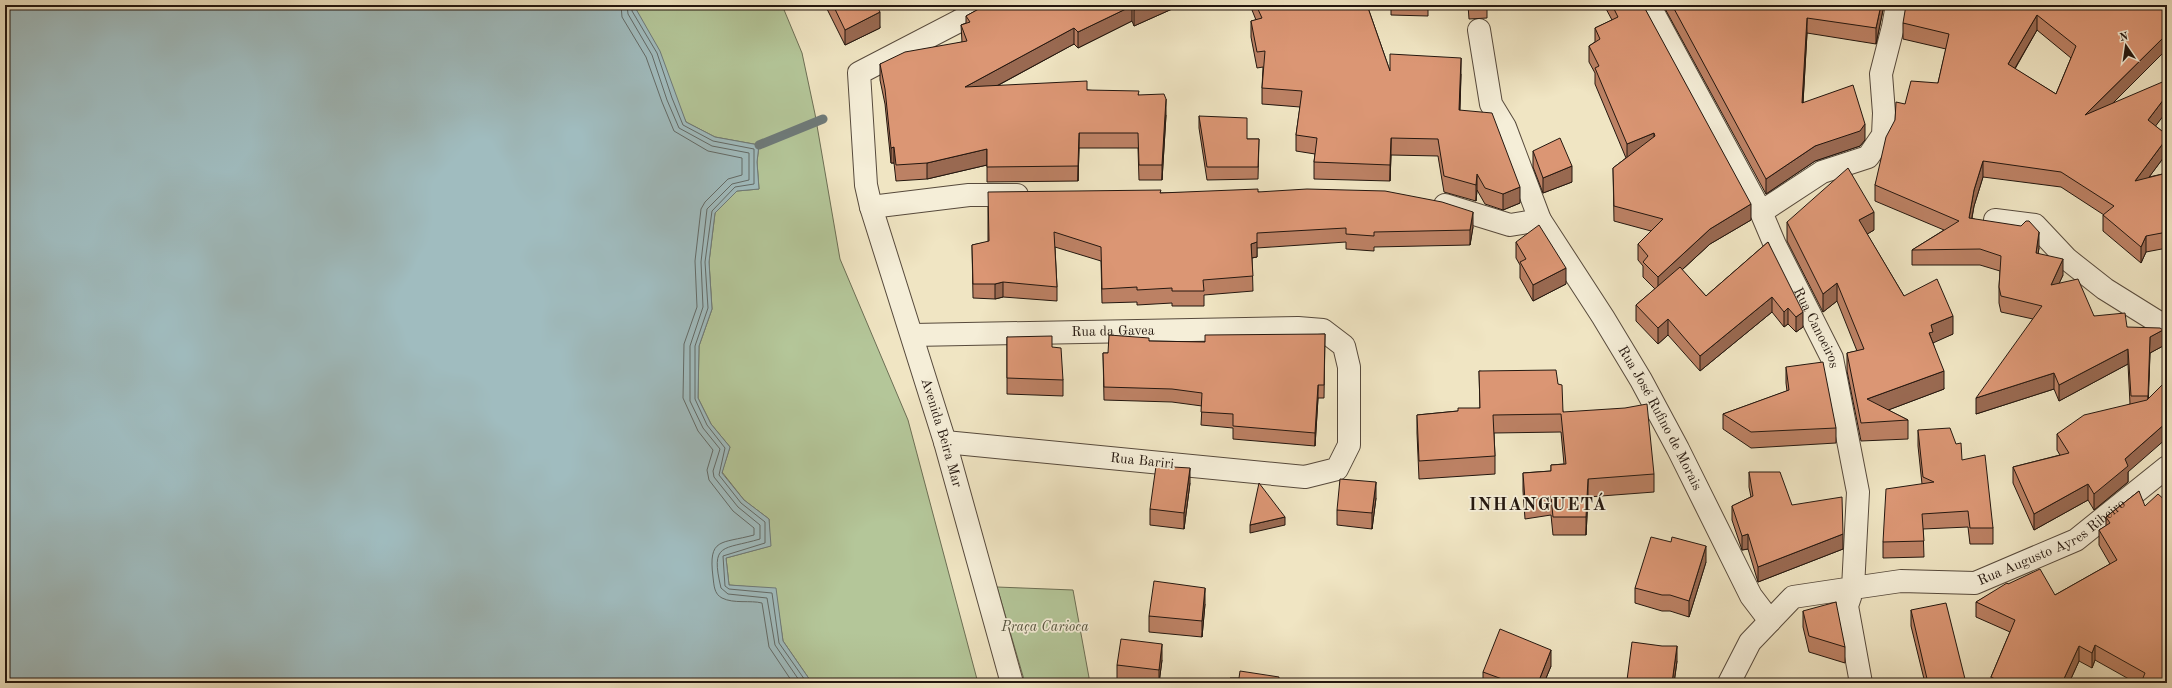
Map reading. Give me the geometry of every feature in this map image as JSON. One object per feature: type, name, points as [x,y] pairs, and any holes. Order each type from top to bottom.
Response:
[{"type":"street","name":"Avenida Beira Mar","points":[[990,5],[859,73],[866,185],[871,207],[913,335],[945,442],[1012,683]]},
{"type":"street","name":"Rua Canoeiros","points":[[1649,5],[1761,212],[1775,245],[1832,358],[1858,492],[1853,588],[1847,606],[1862,683]]},
{"type":"street","points":[[1761,212],[1822,172],[1868,157],[1883,135],[1884,113],[1881,74],[1897,5]]},
{"type":"street","name":"Rua José Rufino de Morais","points":[[1479,30],[1490,104],[1505,127],[1540,220],[1603,317],[1641,380],[1678,449],[1751,596],[1770,621]]},
{"type":"street","points":[[871,207],[969,195],[1037,195]]},
{"type":"street","points":[[1422,200],[1445,205],[1510,225],[1540,220]]},
{"type":"street","points":[[1995,220],[2035,225],[2067,259],[2105,289],[2158,322],[2167,334]]},
{"type":"street","name":"Rua da Gavea","points":[[913,335],[1323,330],[1344,346],[1349,367],[1349,445],[1337,469]]},
{"type":"street","name":"Rua Bariri","points":[[945,442],[1305,478],[1337,469]]},
{"type":"street","name":"Rua Augusto Ayres Ribeiro","points":[[1729,683],[1750,642],[1793,598],[1901,581],[1975,583],[2076,540],[2167,467]]},
{"type":"green space","points":[[636,5],[782,5],[802,53],[815,114],[840,259],[908,420],[978,683],[812,683],[783,641],[775,589],[729,585],[726,558],[770,546],[769,519],[744,500],[722,472],[730,447],[711,424],[698,398],[699,346],[712,309],[709,262],[715,213],[737,191],[759,189],[757,162],[759,145],[715,137],[686,122],[635,9]]},
{"type":"green space","name":"Praça Carioca","points":[[997,587],[1073,590],[1090,683],[1025,683]]},
{"type":"water","points":[[5,5],[636,5],[636,9],[660,51],[686,122],[715,137],[759,145],[757,162],[759,189],[737,191],[715,213],[709,262],[712,309],[699,346],[698,398],[711,424],[730,447],[722,473],[744,500],[769,519],[771,546],[726,558],[729,585],[776,588],[783,641],[812,683],[5,683]]},
{"type":"building","points":[[833,5],[876,5],[880,12],[845,30]]},
{"type":"building","points":[[986,5],[1146,5],[1134,10],[1132,6],[1078,32],[1074,28],[965,87],[1087,81],[1087,90],[1139,91],[1138,95],[1164,94],[1166,99],[1162,165],[1139,165],[1138,133],[1079,133],[1078,166],[987,167],[987,149],[927,163],[896,165],[894,147],[891,148],[885,89],[880,64],[905,52],[967,41],[961,25],[970,22],[966,16]]},
{"type":"building","points":[[1256,5],[1367,5],[1390,71],[1390,54],[1461,58],[1459,110],[1492,113],[1520,187],[1503,194],[1485,188],[1477,174],[1476,185],[1444,176],[1438,139],[1391,138],[1390,165],[1314,162],[1317,138],[1296,135],[1302,91],[1262,88],[1265,51],[1257,52],[1251,21],[1262,18]]},
{"type":"building","points":[[1612,5],[1643,5],[1751,204],[1710,229],[1658,277],[1643,262],[1648,256],[1638,244],[1663,219],[1614,206],[1613,168],[1655,136],[1654,133],[1627,144],[1595,68],[1599,66],[1589,46],[1600,39],[1595,28],[1618,17]]},
{"type":"building","points":[[1672,5],[1881,5],[1876,28],[1807,18],[1802,103],[1853,85],[1865,124],[1860,131],[1815,146],[1766,179]]},
{"type":"building","points":[[1906,5],[2167,5],[2167,34],[2085,115],[2167,80],[2167,95],[2148,120],[2167,135],[2167,138],[2135,181],[2167,173],[2167,232],[2146,236],[2141,247],[2103,215],[2114,206],[2061,172],[1983,161],[1974,190],[1969,218],[2021,226],[2026,221],[2029,221],[2039,232],[2036,253],[2063,259],[2051,285],[2078,279],[2094,316],[2125,313],[2127,327],[2160,328],[2163,330],[2150,337],[2148,396],[2131,396],[2128,349],[2059,385],[2054,373],[1976,398],[2042,306],[2001,296],[1999,287],[2001,256],[1980,249],[1912,250],[1959,221],[1875,185],[1886,137],[1895,120],[1896,102],[1905,104],[1911,81],[1938,83],[1949,34],[1903,23]],"holes":[[[2037,15],[2076,46],[2056,94],[2008,64]]]},
{"type":"building","points":[[1199,116],[1247,118],[1247,139],[1259,139],[1258,167],[1207,167]]},
{"type":"building","points":[[1560,138],[1572,166],[1543,178],[1533,151]]},
{"type":"building","points":[[1848,168],[1874,212],[1859,220],[1904,296],[1937,279],[1953,316],[1931,325],[1933,332],[1929,333],[1944,371],[1867,399],[1908,420],[1861,423],[1847,353],[1864,349],[1837,283],[1823,294],[1787,222]]},
{"type":"building","points":[[1258,189],[1258,192],[1307,189],[1385,191],[1442,202],[1473,212],[1470,230],[1374,232],[1374,236],[1346,234],[1346,228],[1257,233],[1257,242],[1251,244],[1253,276],[1203,280],[1204,291],[1172,291],[1172,288],[1137,290],[1137,287],[1102,289],[1101,247],[1054,232],[1057,287],[1003,282],[995,284],[973,284],[972,245],[989,241],[988,192],[1161,190],[1160,193]]},
{"type":"building","points":[[1539,225],[1566,268],[1533,285],[1520,262],[1526,259],[1516,242]]},
{"type":"building","points":[[1768,242],[1803,312],[1796,317],[1788,308],[1784,312],[1772,297],[1700,356],[1668,319],[1658,328],[1636,305],[1680,267],[1706,296]]},
{"type":"building","points":[[1325,334],[1324,385],[1318,385],[1315,433],[1233,426],[1233,414],[1201,412],[1202,393],[1172,389],[1104,387],[1103,353],[1108,353],[1109,335],[1149,338],[1149,341],[1205,342],[1205,335]]},
{"type":"building","points":[[1052,336],[1052,347],[1061,348],[1063,380],[1007,378],[1007,337]]},
{"type":"building","points":[[1823,362],[1836,428],[1751,432],[1723,414],[1789,390],[1786,367]]},
{"type":"building","points":[[1556,370],[1558,384],[1562,385],[1563,412],[1625,408],[1647,404],[1654,474],[1588,479],[1586,517],[1553,517],[1551,497],[1525,500],[1523,473],[1551,471],[1551,465],[1566,464],[1561,414],[1493,415],[1495,456],[1419,461],[1417,415],[1458,411],[1458,408],[1480,408],[1479,371]]},
{"type":"building","points":[[2167,380],[2167,422],[2125,459],[2128,466],[2094,494],[2088,484],[2034,514],[2013,467],[2069,453],[2057,434],[2084,415],[2147,400]]},
{"type":"building","points":[[1950,428],[1956,444],[1961,443],[1962,460],[1985,455],[1993,528],[1970,528],[1968,511],[1922,514],[1924,541],[1883,542],[1886,489],[1934,482],[1923,477],[1918,430]]},
{"type":"building","points":[[1156,466],[1190,468],[1184,513],[1150,509]]},
{"type":"building","points":[[1749,472],[1780,472],[1792,505],[1842,497],[1843,534],[1758,567],[1748,534],[1742,536],[1732,506],[1753,496]]},
{"type":"building","points":[[1340,479],[1376,482],[1372,513],[1337,510]]},
{"type":"building","points":[[1259,483],[1285,517],[1250,525]]},
{"type":"building","points":[[2139,491],[2145,506],[2158,494],[2167,502],[2167,683],[2141,683],[2145,673],[2095,645],[2092,653],[2079,646],[2062,683],[2003,683],[1991,677],[2015,620],[1976,602],[2007,583],[2008,584],[2040,569],[2055,595],[2117,560],[2099,530],[2110,523],[2106,517]]},
{"type":"building","points":[[1651,537],[1671,542],[1672,537],[1706,546],[1689,601],[1670,595],[1662,595],[1635,588]]},
{"type":"building","points":[[1154,581],[1205,588],[1202,621],[1149,616]]},
{"type":"building","points":[[1836,602],[1845,647],[1809,636],[1803,611]]},
{"type":"building","points":[[1946,603],[1966,683],[1928,683],[1911,610]]},
{"type":"building","points":[[1500,629],[1551,650],[1538,683],[1513,683],[1483,672]]},
{"type":"building","points":[[1121,639],[1162,644],[1159,670],[1117,665]]},
{"type":"building","points":[[1632,642],[1662,646],[1677,646],[1672,683],[1649,683],[1627,680]]},
{"type":"building","points":[[1240,671],[1279,677],[1279,683],[1229,683],[1230,678],[1239,678]]},
{"type":"waterway","points":[[759,145],[823,119]]},
{"type":"district","name":"INHANGUETÁ","points":[[1538,505]]}]
